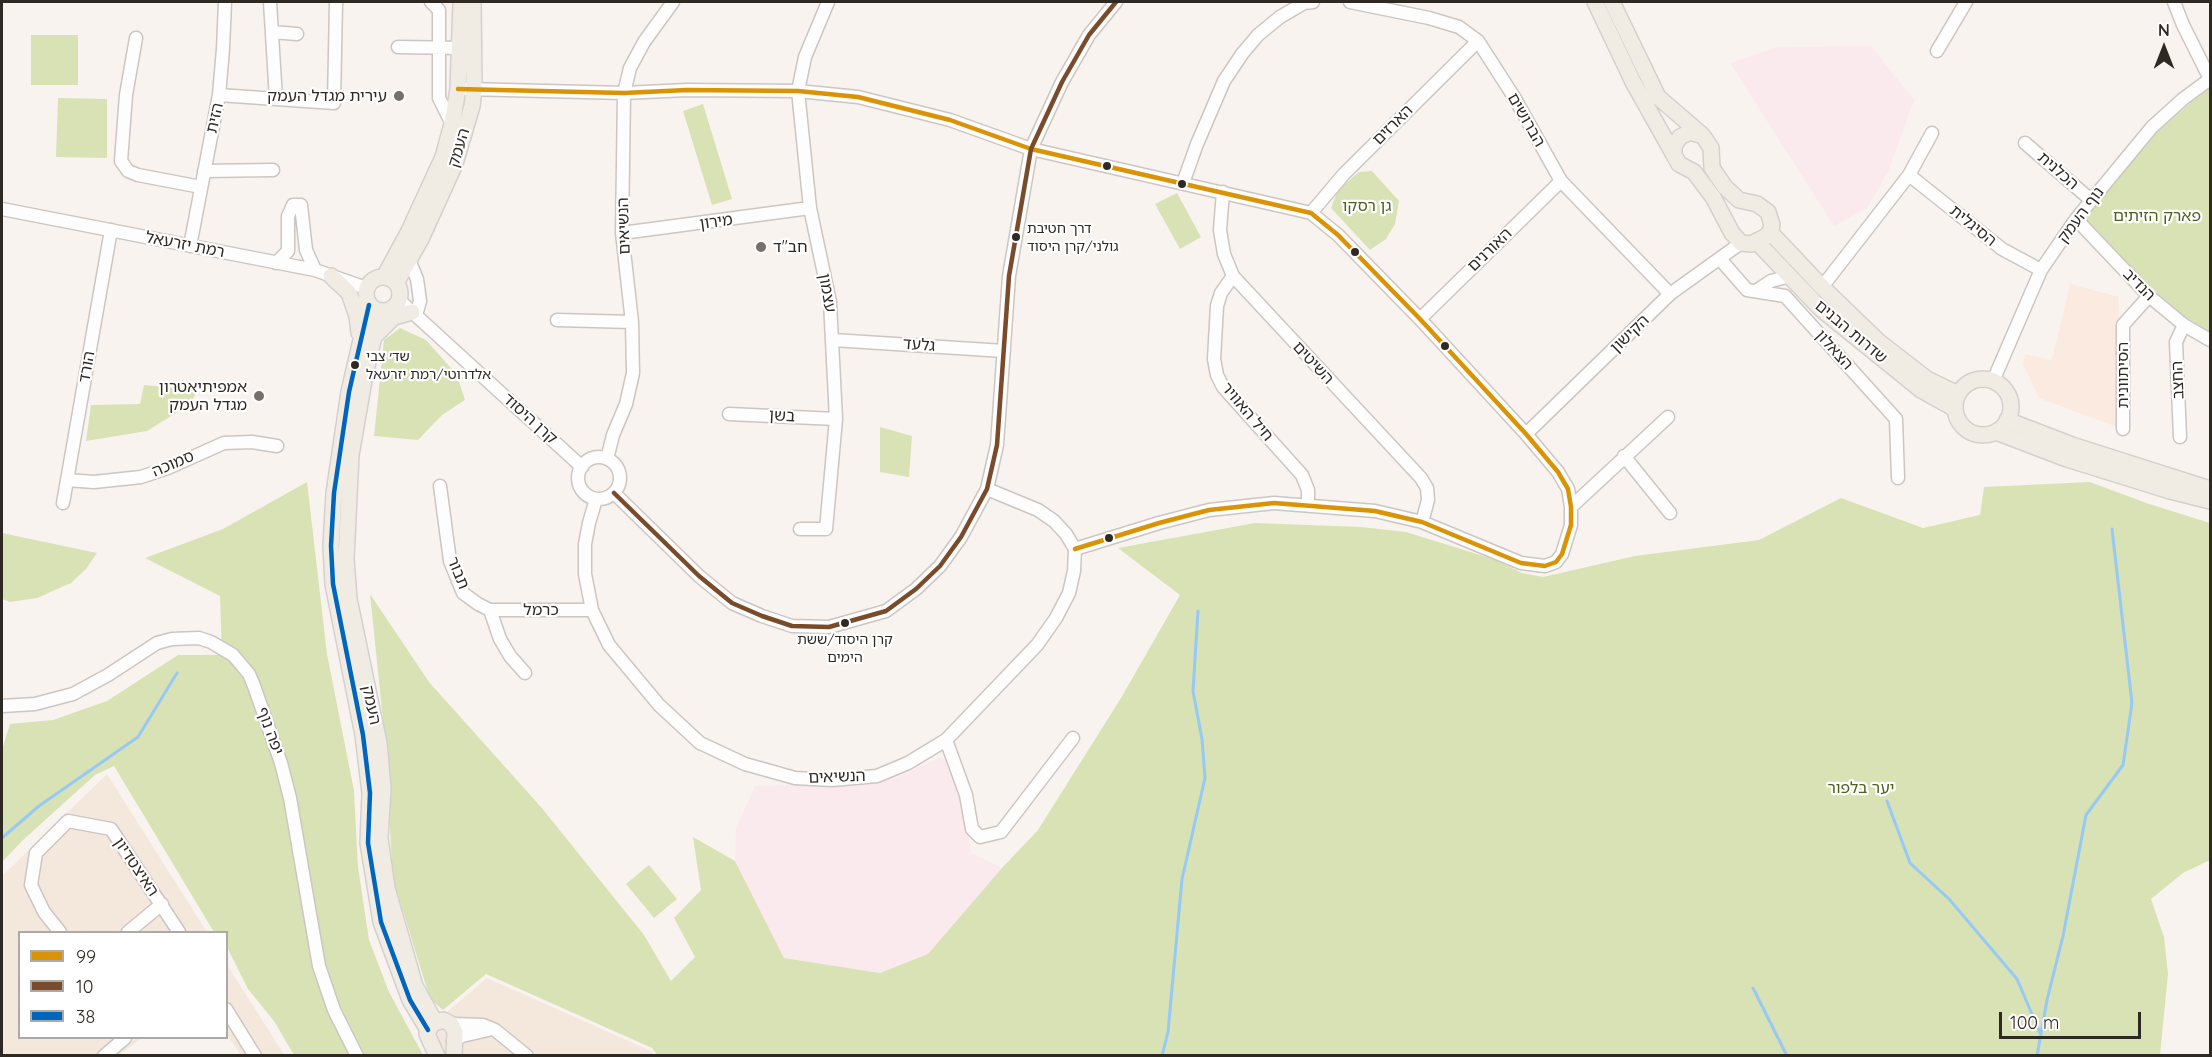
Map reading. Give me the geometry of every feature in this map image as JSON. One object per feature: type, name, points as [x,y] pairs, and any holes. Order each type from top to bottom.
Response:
[{"type":"main road","name":"העמק","points":[[390,280],[409,261],[455,164],[472,106],[466,89],[466,48],[461,2]]},
{"type":"main road","name":"העמק","points":[[466,48],[474,2]]},
{"type":"main road","points":[[1595,2],[1633,82],[1679,164],[1694,172],[1713,197],[1732,233],[1741,243],[1757,242],[1770,232],[1771,218],[1763,207],[1740,200],[1725,186],[1713,168],[1711,148],[1703,136],[1658,97],[1612,2]]},
{"type":"main road","name":"העמק","points":[[390,280],[409,231],[443,157],[452,124],[466,89]]},
{"type":"main road","points":[[1674,155],[1674,146],[1680,138],[1690,132],[1703,136]]},
{"type":"main road","name":"שדרות הבנים","points":[[1770,232],[1878,341],[1927,379],[1958,394]]},
{"type":"main road","name":"שדרות הבנים","points":[[1757,242],[1822,310],[1921,390],[1955,409]]},
{"type":"main road","points":[[331,276],[350,293],[357,315],[360,350]]},
{"type":"main road","points":[[373,279],[390,280],[400,291],[399,300],[392,309],[375,308],[365,294],[366,288],[373,279]]},
{"type":"main road","name":"העמק","points":[[375,308],[360,350],[350,392],[334,493],[331,546],[333,584],[363,735],[370,793],[368,843],[381,921],[410,1000],[431,1026]]},
{"type":"main road","name":"העמק","points":[[375,308],[376,335],[365,375],[351,455],[346,548],[349,599],[379,743],[383,788],[380,838],[387,888],[415,986],[431,1026],[428,1039],[437,1056]]},
{"type":"main road","points":[[376,335],[394,317],[414,313]]},
{"type":"main road","points":[[1977,380],[1993,381],[2001,386],[2010,402],[2007,420],[1996,432],[1987,435],[1969,431],[1957,418],[1955,409],[1958,394],[1963,387],[1977,380]]},
{"type":"main road","points":[[2007,420],[2072,445],[2211,489]]},
{"type":"main road","points":[[1996,432],[2067,459],[2170,491],[2211,501]]},
{"type":"main road","points":[[431,1026],[442,1020],[451,1024],[455,1032],[454,1048]]},
{"type":"street","points":[[219,95],[225,2]]},
{"type":"street","points":[[270,2],[276,99]]},
{"type":"street","name":"הזית","points":[[190,246],[219,95],[334,103],[336,2]]},
{"type":"street","points":[[431,2],[440,10],[439,98],[452,124]]},
{"type":"street","name":"הנשיאים","points":[[607,459],[613,435],[626,404],[633,373],[632,322],[622,233],[624,93],[630,68],[644,42],[673,2]]},
{"type":"street","name":"עצמון","points":[[800,530],[826,530],[836,419],[830,302],[810,208],[798,91],[805,57],[828,2]]},
{"type":"street","points":[[614,493],[699,576],[732,603],[792,626],[829,627],[886,611],[916,589],[946,559],[961,537],[987,489],[997,445],[1009,276],[1031,149],[1062,82],[1084,44],[1116,2]]},
{"type":"street","points":[[1183,183],[1224,81],[1242,54],[1258,35],[1280,17],[1304,3],[1313,2]]},
{"type":"street","name":"הברושים","points":[[1350,2],[1429,18],[1459,27],[1478,41],[1514,98],[1561,181],[1671,294]]},
{"type":"street","points":[[1937,51],[1966,2]]},
{"type":"street","points":[[2174,2],[2182,25],[2210,79]]},
{"type":"street","points":[[272,32],[297,34]]},
{"type":"street","points":[[136,38],[126,95],[121,161],[128,171],[138,175],[201,187]]},
{"type":"street","name":"הארזים","points":[[1311,213],[1344,174],[1478,41]]},
{"type":"street","points":[[398,47],[466,48]]},
{"type":"street","name":"נוף העמק","points":[[1993,381],[2041,270],[2076,219],[2152,127],[2183,99],[2210,79]]},
{"type":"street","points":[[466,89],[624,93],[687,90],[798,91],[858,97],[950,120],[1031,149],[1311,213],[1338,235],[1527,434],[1558,472],[1568,489],[1571,507],[1567,541],[1562,554],[1556,561],[1545,566],[1521,563],[1422,522],[1375,511],[1308,505],[1263,504],[1209,510],[1075,549],[1054,520],[1038,510],[987,489]]},
{"type":"street","points":[[1822,287],[1908,175],[1932,133]]},
{"type":"street","name":"הכלנית","points":[[2025,143],[2091,200]]},
{"type":"street","points":[[204,171],[273,170]]},
{"type":"street","name":"הסיגלית","points":[[1908,175],[2002,249],[2041,270]]},
{"type":"street","name":"האורנים","points":[[1420,319],[1561,181]]},
{"type":"street","name":"השיטים","points":[[1223,192],[1220,230],[1224,254],[1233,276],[1421,478],[1427,488],[1428,501],[1422,522]]},
{"type":"street","points":[[276,262],[288,251],[288,216],[293,205],[301,205],[306,250],[315,270]]},
{"type":"street","name":"מירון","points":[[622,233],[810,208]]},
{"type":"street","name":"רמת יזרעאל","points":[[2,209],[315,270],[366,288]]},
{"type":"street","name":"הנדיב","points":[[2076,219],[2149,296],[2184,325],[2211,340]]},
{"type":"street","name":"הורד","points":[[63,503],[111,230]]},
{"type":"street","name":"הקישון","points":[[1527,434],[1671,294],[1741,243]]},
{"type":"street","name":"הצאלון","points":[[1720,259],[1747,290],[1785,296],[1896,419],[1898,478]]},
{"type":"street","points":[[409,261],[417,279],[420,301],[414,313]]},
{"type":"street","name":"חיל האוויר","points":[[1233,276],[1221,293],[1217,306],[1214,358],[1217,375],[1223,387],[1302,475],[1308,490],[1308,505]]},
{"type":"street","points":[[1756,291],[1771,281],[1790,276]]},
{"type":"street","name":"הסיתוונית","points":[[2123,429],[2123,325],[2149,296]]},
{"type":"street","name":"קרן היסוד","points":[[399,300],[582,466]]},
{"type":"street","points":[[557,320],[632,322]]},
{"type":"street","name":"החצב","points":[[2180,437],[2176,342],[2184,325]]},
{"type":"street","name":"גלעד","points":[[833,340],[1004,351]]},
{"type":"street","name":"בשן","points":[[729,414],[836,419]]},
{"type":"street","points":[[1571,507],[1668,417]]},
{"type":"street","name":"סמוכה","points":[[67,480],[102,482],[141,477],[168,468],[224,443],[252,442],[277,446]]},
{"type":"street","points":[[1624,456],[1670,513]]},
{"type":"street","points":[[591,459],[607,459],[616,465],[620,474],[620,484],[608,498],[596,499],[585,494],[579,484],[579,472],[582,466],[591,459]]},
{"type":"street","name":"תבור","points":[[440,486],[450,561],[463,592],[490,610]]},
{"type":"street","name":"הנשיאים","points":[[596,499],[585,544],[585,574],[592,610],[609,645],[659,705],[700,744],[745,764],[795,778],[832,780],[877,776],[908,763],[946,740],[1036,645],[1056,618],[1069,593],[1074,571],[1075,549]]},
{"type":"street","points":[[490,610],[500,639],[510,656],[525,673]]},
{"type":"street","name":"כרמל","points":[[490,610],[592,610]]},
{"type":"street","name":"יפה נוף","points":[[2,706],[35,704],[73,694],[158,643],[172,639],[185,637],[205,640],[222,647],[233,655],[242,664],[254,686],[281,763],[290,798],[317,957],[330,1001],[357,1056]]},
{"type":"street","points":[[946,740],[966,795],[972,829],[980,837],[1001,832],[1073,738]]},
{"type":"street","name":"האיצטדיון","points":[[58,931],[44,912],[31,885],[36,853],[68,821],[111,829],[178,931]]},
{"type":"street","points":[[130,931],[162,904]]},
{"type":"street","points":[[228,1012],[255,1056]]},
{"type":"street","points":[[451,1024],[483,1025],[495,1029],[527,1056]]},
{"type":"street","points":[[454,1048],[462,1036],[495,1029]]},
{"type":"street","points":[[104,1056],[124,1039]]},
{"type":"shaded area","points":[[1871,46],[1914,100],[1889,170],[1867,208],[1834,226],[1730,63],[1777,47]]},
{"type":"shaded area","points":[[2070,284],[2119,297],[2117,427],[2039,398],[2023,364],[2025,354],[2052,360]]},
{"type":"shaded area","points":[[941,757],[959,772],[971,853],[1002,868],[928,954],[880,973],[784,958],[735,861],[736,828],[755,786],[838,784],[898,777]]},
{"type":"shaded area","points":[[107,774],[206,931],[18,931],[18,1039],[141,1039],[119,1055],[2,1056],[2,876]]},
{"type":"shaded area","points":[[228,966],[285,1055],[241,1055],[228,1036]]},
{"type":"shaded area","points":[[487,978],[651,1051],[654,1055],[440,1055],[436,1021]]},
{"type":"green space","points":[[31,35],[78,35],[78,85],[31,85]]},
{"type":"green space","name":"פארק הזיתים","points":[[2210,86],[2210,332],[2184,316],[2155,291],[2083,220],[2158,131]]},
{"type":"green space","points":[[58,98],[107,99],[107,158],[56,157]]},
{"type":"green space","points":[[703,104],[732,199],[712,205],[683,111]]},
{"type":"green space","name":"גן רסקו","points":[[1372,171],[1399,201],[1395,224],[1386,239],[1370,250],[1331,208],[1338,190],[1359,172]]},
{"type":"green space","points":[[1177,193],[1201,237],[1180,249],[1155,204]]},
{"type":"green space","points":[[400,328],[426,340],[457,375],[465,400],[442,415],[418,440],[374,436],[384,340]]},
{"type":"green space","points":[[144,385],[198,390],[189,405],[147,431],[86,441],[91,405],[140,404]]},
{"type":"green space","points":[[880,427],[912,436],[909,477],[880,472]]},
{"type":"green space","points":[[307,482],[327,654],[354,791],[358,867],[369,940],[389,992],[423,1055],[294,1055],[274,1021],[248,989],[228,949],[228,931],[213,931],[114,766],[95,775],[2,862],[2,750],[10,724],[53,720],[107,701],[178,655],[222,655],[220,596],[145,558],[223,529]]},
{"type":"green space","name":"יער בלפור","points":[[2090,482],[2210,523],[2210,860],[2183,873],[2151,899],[2164,937],[2168,974],[2160,1055],[657,1055],[652,1048],[486,974],[443,1010],[430,999],[393,878],[384,730],[370,594],[429,682],[541,807],[644,935],[671,981],[695,957],[674,918],[701,890],[693,837],[735,861],[784,958],[880,973],[928,954],[1038,830],[1121,698],[1180,595],[1118,548],[1255,523],[1361,527],[1406,532],[1493,559],[1522,573],[1543,577],[1635,556],[1759,540],[1841,498],[1923,528],[1980,515],[1984,487]]},
{"type":"green space","points":[[2,533],[97,553],[86,569],[71,583],[37,598],[10,602],[2,599]]},
{"type":"green space","points":[[649,865],[677,899],[654,918],[626,884]]},
{"type":"waterway","points":[[2037,1056],[2086,815],[2123,765],[2132,703],[2112,529]]},
{"type":"waterway","points":[[1162,1056],[1168,1032],[1182,879],[1205,778],[1202,739],[1193,691],[1198,611]]},
{"type":"waterway","points":[[2,838],[39,806],[138,737],[177,673]]},
{"type":"waterway","points":[[1887,801],[1910,863],[1949,899],[2017,979],[2040,1033]]},
{"type":"waterway","points":[[1753,988],[1787,1056]]},
{"type":"transit line","name":"10","points":[[614,493],[699,576],[732,603],[792,626],[829,627],[886,611],[916,589],[940,566],[961,537],[987,489],[997,445],[1009,276],[1031,149],[1062,82],[1089,35],[1116,2]]},
{"type":"transit line","name":"99","points":[[458,89],[624,93],[687,90],[798,91],[858,97],[950,120],[1031,149],[1311,213],[1338,235],[1420,319],[1526,434],[1558,472],[1568,489],[1571,507],[1571,525],[1562,554],[1556,562],[1545,566],[1521,563],[1422,522],[1375,511],[1274,503],[1209,510],[1075,549]]},
{"type":"transit line","name":"38","points":[[369,305],[349,392],[334,493],[331,546],[333,584],[363,735],[370,793],[368,843],[381,922],[410,1000],[428,1030]]},
{"type":"place","name":"עירית מגדל העמק","points":[[399,96]]},
{"type":"place","name":"דרך חטיבת גולני/קרן היסוד","points":[[1016,237]]},
{"type":"place","name":"חב\"ד","points":[[761,247]]},
{"type":"place","name":"שד׳ צבי אלדרוטי/רמת יזרעאל","points":[[355,365]]},
{"type":"place","name":"אמפיתיאטרון מגדל העמק","points":[[259,396]]},
{"type":"place","name":"קרן היסוד/ששת הימים","points":[[845,623]]}]
